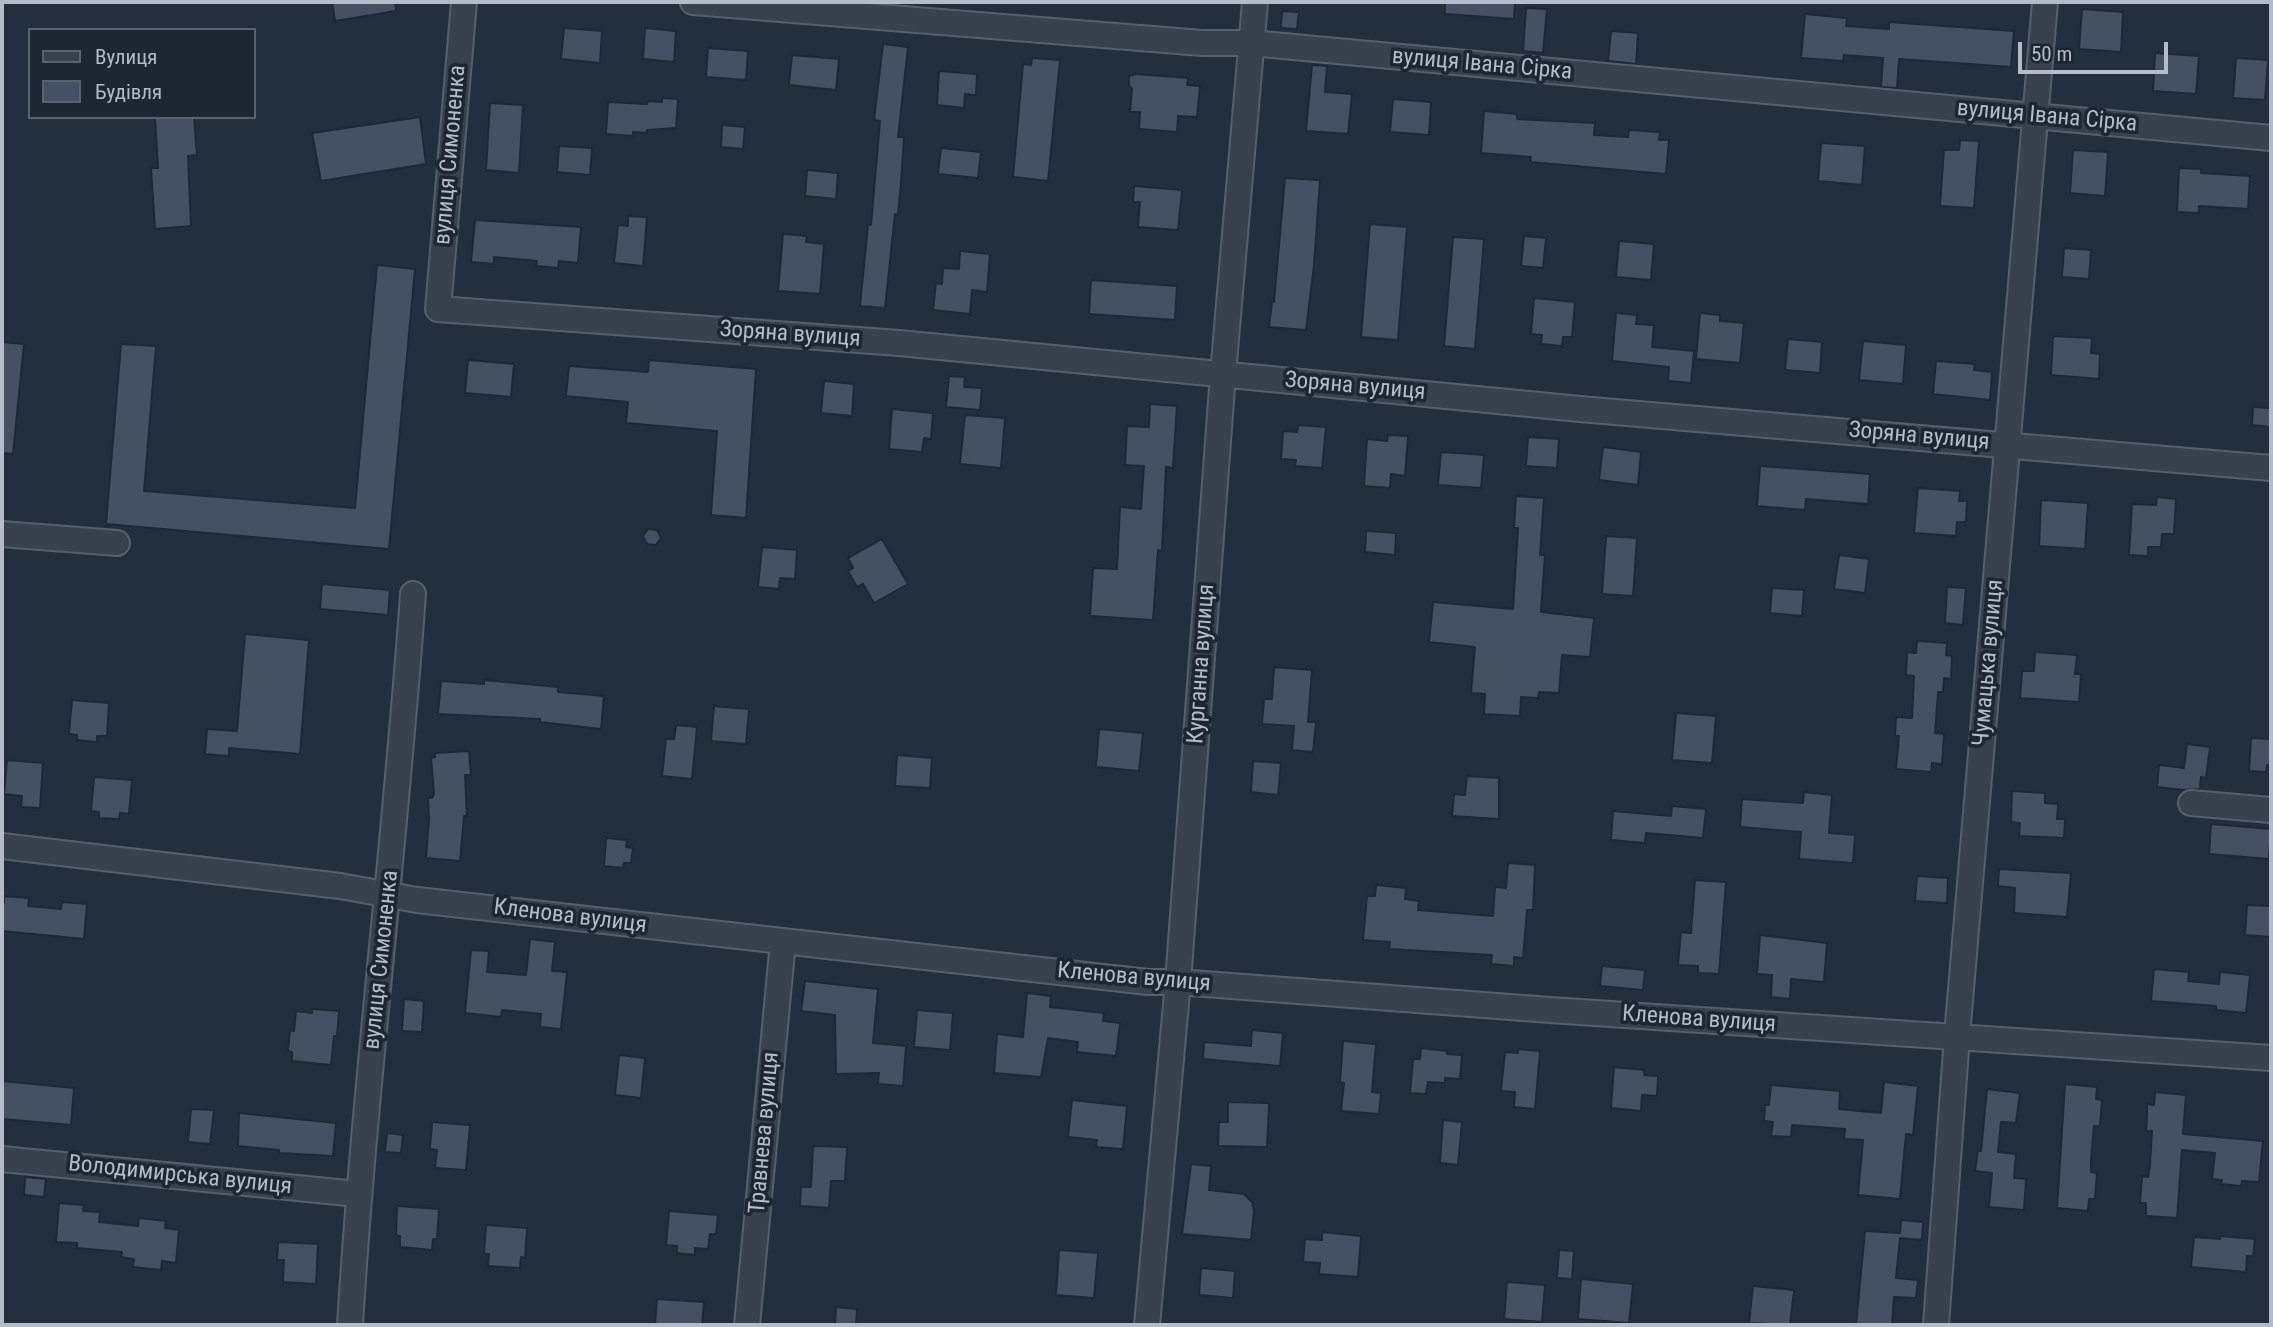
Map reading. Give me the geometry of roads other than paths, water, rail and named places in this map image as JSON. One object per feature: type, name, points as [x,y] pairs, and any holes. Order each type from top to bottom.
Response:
[{"type":"street","name":"вулиця Симоненка","points":[[438,309],[464,2]]},
{"type":"street","name":"вулиця Івана Сірка","points":[[693,2],[1214,44],[1251,43],[2271,138]]},
{"type":"street","name":"Курганна вулиця","points":[[1147,1325],[1178,982],[1223,374],[1255,2]]},
{"type":"street","name":"Чумацька вулиця","points":[[1936,1325],[2045,2]]},
{"type":"street","name":"Зоряна вулиця","points":[[438,309],[899,343],[1580,409],[2271,468]]},
{"type":"street","points":[[2,534],[117,543]]},
{"type":"street","name":"вулиця Симоненка","points":[[349,1325],[358,1194],[389,894],[413,594]]},
{"type":"street","points":[[2191,803],[2271,810]]},
{"type":"street","name":"Кленова вулиця","points":[[2,846],[340,886],[417,900],[1148,982],[2271,1058]]},
{"type":"street","name":"Травнева вулиця","points":[[747,1325],[783,941]]},
{"type":"street","name":"Володимирська вулиця","points":[[2,1159],[358,1194]]}]
